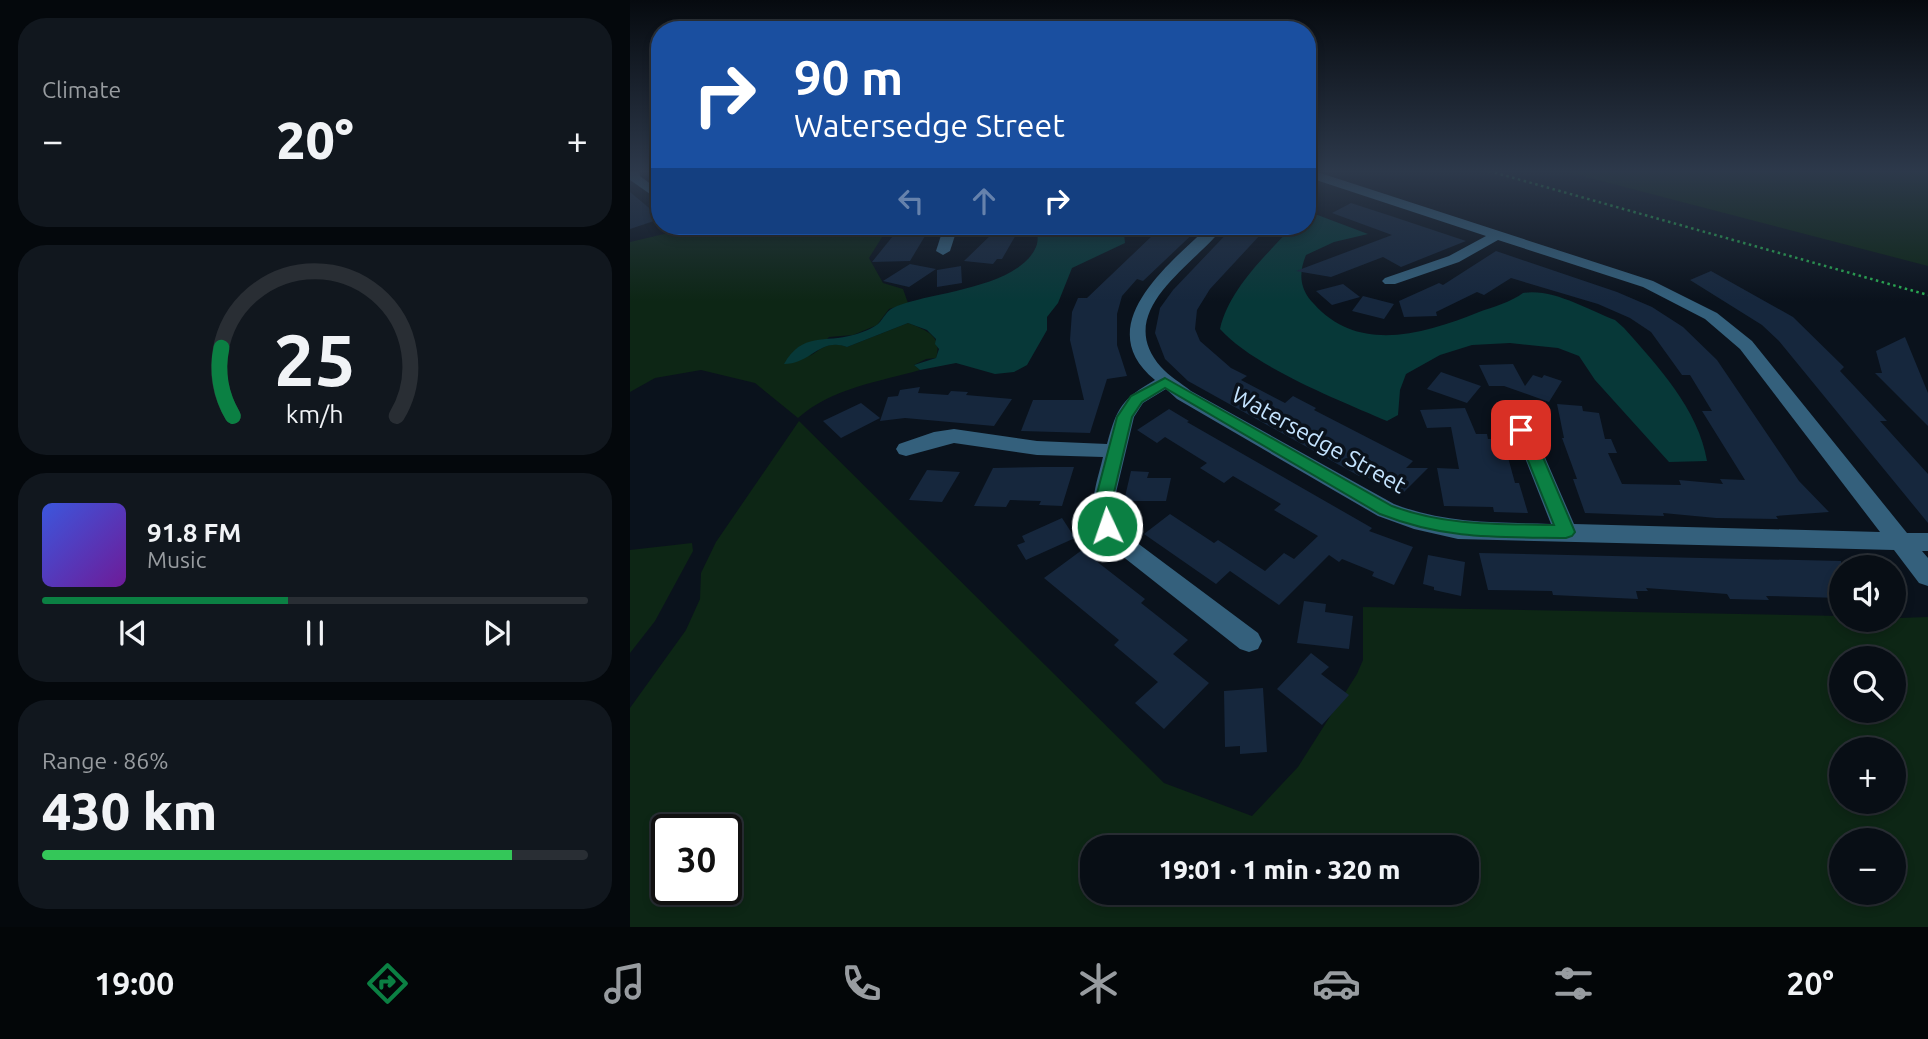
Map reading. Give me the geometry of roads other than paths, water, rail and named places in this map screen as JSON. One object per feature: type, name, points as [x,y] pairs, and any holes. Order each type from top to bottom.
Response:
[{"type":"street","points":[[1433,214],[1655,287],[1695,306],[1730,330],[1746,345],[1928,576]]},
{"type":"street","points":[[943,251],[948,235]]},
{"type":"street","name":"Watersedge Street","points":[[1208,235],[1151,293],[1139,314],[1137,326],[1147,363],[1165,382],[1386,510],[1414,521],[1458,530],[1928,542]]},
{"type":"street","points":[[1390,281],[1454,259],[1497,235]]},
{"type":"street","points":[[1165,382],[1136,399],[1129,408],[1115,451],[1103,513],[1114,537],[1249,640]]},
{"type":"street","points":[[1510,413],[1531,448],[1566,532]]},
{"type":"street","points":[[905,449],[934,439],[954,436],[1037,448],[1115,451]]}]
